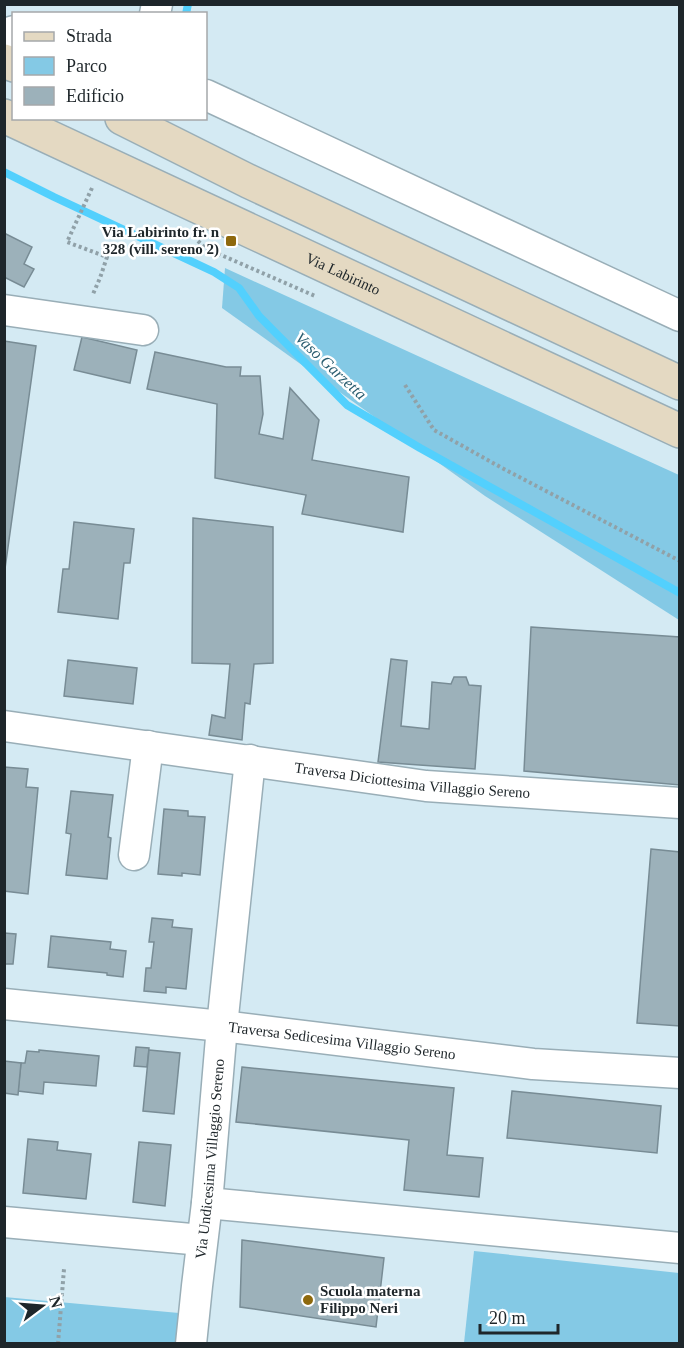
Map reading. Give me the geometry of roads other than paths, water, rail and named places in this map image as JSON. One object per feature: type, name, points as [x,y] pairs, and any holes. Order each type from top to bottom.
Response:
[{"type":"street","points":[[207,94],[680,316]]},
{"type":"street","name":"Via Labirinto","points":[[13,120],[680,431]]},
{"type":"street","points":[[126,120],[248,181],[680,383]]},
{"type":"street","points":[[4,310],[142,330]]},
{"type":"street","name":"Traversa Diciottesima Villaggio Sereno","points":[[4,726],[426,786],[680,803]]},
{"type":"street","points":[[134,855],[148,746]]},
{"type":"street","name":"Via Undicesima Villaggio Sereno","points":[[191,1344],[250,760]]},
{"type":"street","name":"Traversa Sedicesima Villaggio Sereno","points":[[4,1004],[222,1026],[533,1064],[680,1073]]},
{"type":"street","points":[[207,1203],[680,1248]]},
{"type":"street","points":[[4,1222],[202,1240]]},
{"type":"waterway","points":[[186,12],[188,4]]},
{"type":"waterway","name":"Vaso Garzetta","points":[[4,172],[214,272],[239,288],[259,316],[347,405],[680,593]]},
{"type":"place","name":"Via Labirinto fr. n 328 (vill. sereno 2)","points":[[231,241]]},
{"type":"place","name":"Scuola materna Filippo Neri","points":[[308,1300]]}]
